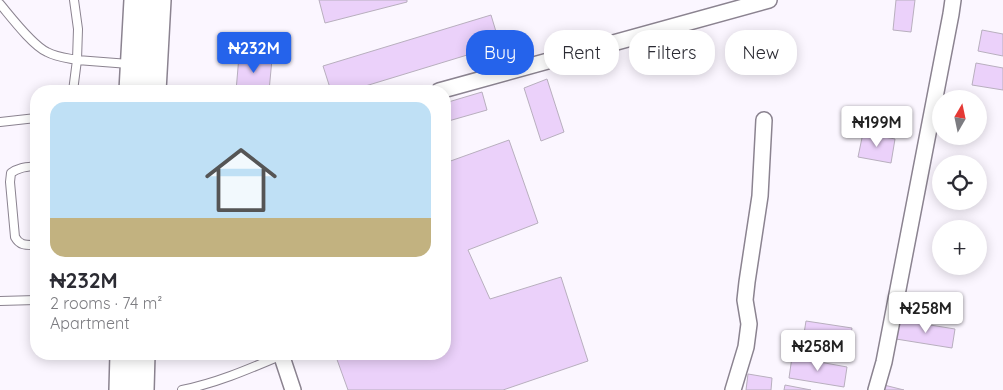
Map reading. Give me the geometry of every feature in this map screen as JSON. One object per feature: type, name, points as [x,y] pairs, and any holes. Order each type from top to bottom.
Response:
[{"type":"highway","points":[[132,85],[137,0]]},
{"type":"highway","points":[[153,85],[158,0]]},
{"type":"highway","points":[[122,390],[123,360]]},
{"type":"highway","points":[[141,390],[142,360]]},
{"type":"street","points":[[451,88],[769,0]]},
{"type":"street","points":[[876,390],[884,362],[951,14],[952,0]]},
{"type":"street","points":[[734,390],[746,347],[749,324],[745,300],[760,196],[764,120]]},
{"type":"street","points":[[283,360],[293,390]]},
{"type":"lane","points":[[74,0],[78,29],[74,85]]},
{"type":"lane","points":[[0,4],[45,51],[77,60],[134,64]]},
{"type":"lane","points":[[0,122],[30,119]]},
{"type":"lane","points":[[30,166],[16,169],[11,174],[10,182],[15,237],[18,242],[30,245]]},
{"type":"lane","points":[[0,301],[30,300]]},
{"type":"lane","points":[[182,390],[216,382],[239,374],[268,360]]},
{"type":"building","points":[[319,0],[407,0],[407,2],[325,23]]},
{"type":"building","points":[[896,0],[915,0],[911,32],[893,30]]},
{"type":"building","points":[[491,15],[496,30],[466,30],[466,55],[369,85],[329,85],[323,66]]},
{"type":"building","points":[[982,30],[1003,34],[1003,56],[978,51]]},
{"type":"building","points":[[239,56],[272,59],[270,85],[237,85]]},
{"type":"building","points":[[976,63],[1003,68],[1003,90],[972,85]]},
{"type":"building","points":[[547,79],[564,132],[541,141],[524,88]]},
{"type":"building","points":[[482,92],[487,110],[451,120],[451,101]]},
{"type":"building","points":[[863,133],[895,139],[891,163],[858,157]]},
{"type":"building","points":[[509,140],[538,223],[468,250],[490,299],[561,277],[588,361],[503,390],[348,390],[337,360],[451,360],[451,161]]},
{"type":"building","points":[[899,320],[955,329],[952,348],[896,339]]},
{"type":"building","points":[[806,321],[852,328],[848,353],[802,346]]},
{"type":"building","points":[[792,357],[847,367],[844,387],[789,378]]},
{"type":"building","points":[[748,374],[772,378],[771,390],[746,390]]},
{"type":"building","points":[[880,384],[904,390],[879,390]]},
{"type":"building","points":[[785,385],[811,390],[784,390]]}]
